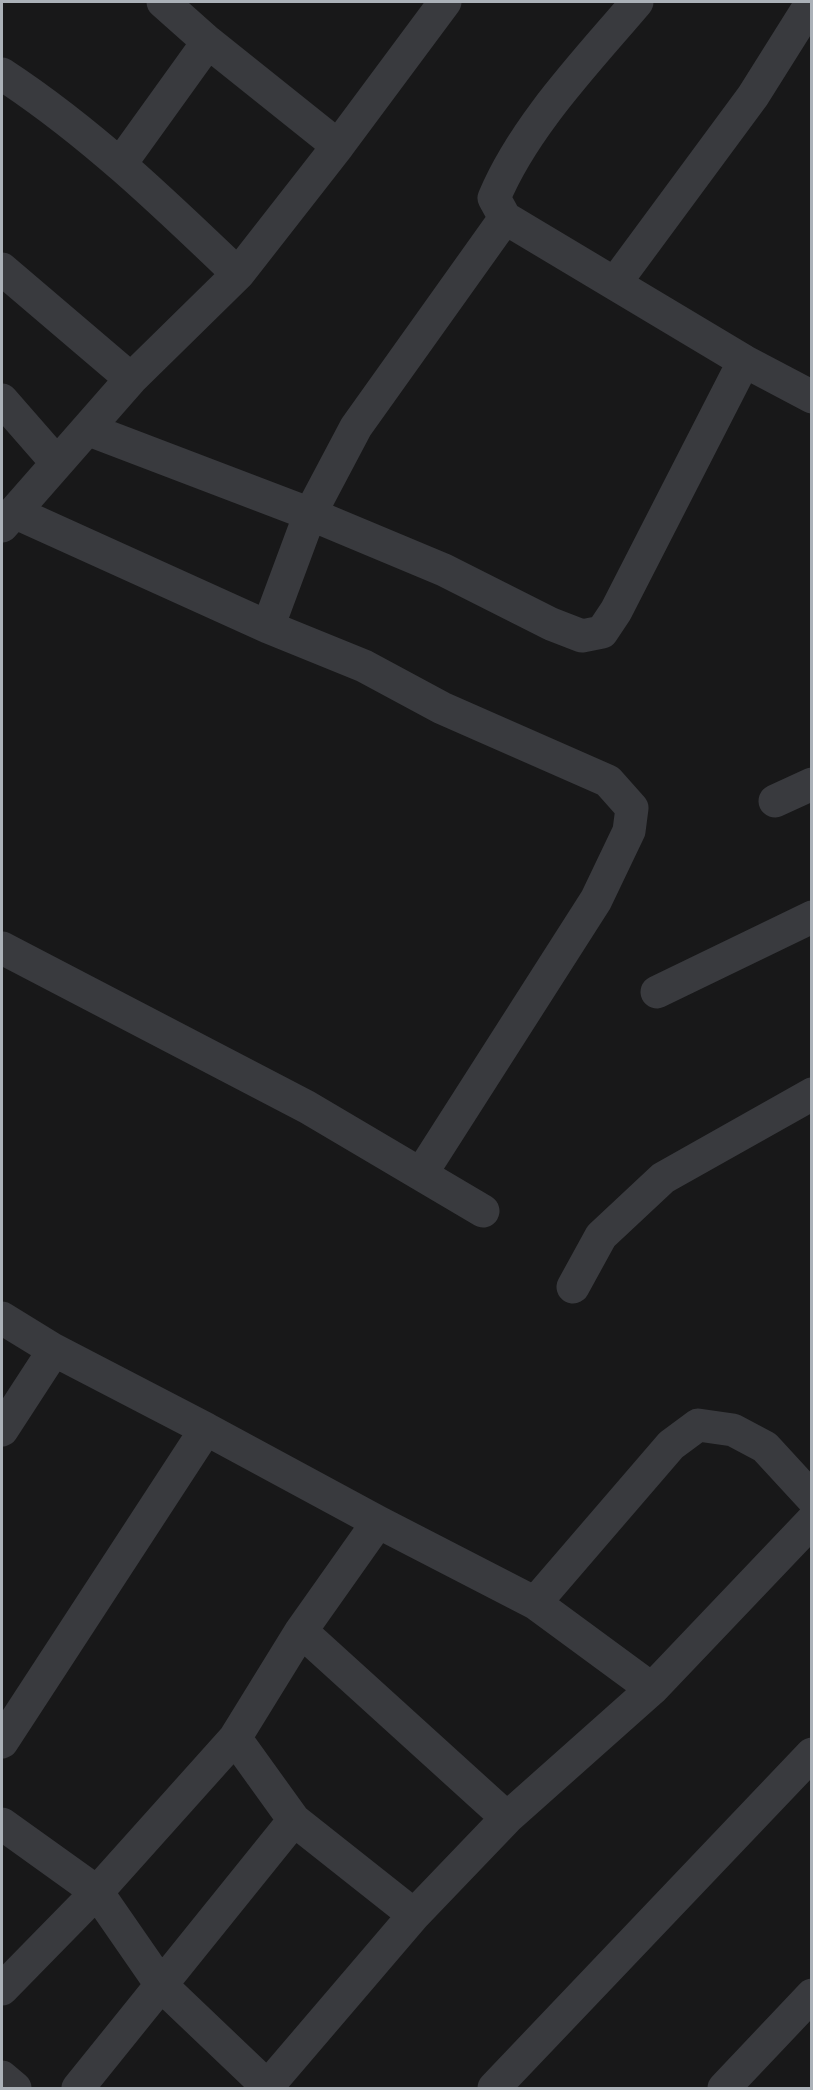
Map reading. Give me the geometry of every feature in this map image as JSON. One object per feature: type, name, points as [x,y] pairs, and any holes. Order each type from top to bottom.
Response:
[{"type":"street","points":[[163,2],[208,42],[338,146]]},
{"type":"street","points":[[421,1174],[596,900],[629,831],[632,808],[608,781],[442,708],[364,666],[8,519],[131,379],[238,273],[338,146],[445,2]]},
{"type":"street","points":[[637,2],[567,85],[504,175],[494,198],[505,218],[744,361],[812,397]]},
{"type":"street","points":[[615,283],[753,96],[812,2]]},
{"type":"street","points":[[121,163],[208,42]]},
{"type":"street","points":[[2,74],[44,102],[121,163],[238,273]]},
{"type":"street","points":[[268,627],[310,514],[356,427],[505,218]]},
{"type":"street","points":[[2,269],[131,379]]},
{"type":"street","points":[[87,429],[310,514],[444,570],[551,624],[582,636],[602,632],[616,611],[744,361]]},
{"type":"street","points":[[2,400],[57,463]]},
{"type":"street","points":[[775,801],[812,784]]},
{"type":"street","points":[[657,992],[812,917]]},
{"type":"street","points":[[6,960],[307,1107],[483,1211]]},
{"type":"street","points":[[573,1287],[601,1236],[663,1178],[810,1096]]},
{"type":"street","points":[[2,1318],[54,1350],[535,1603],[652,1689]]},
{"type":"street","points":[[2,1430],[54,1350]]},
{"type":"street","points":[[535,1603],[671,1446],[698,1425],[733,1430],[765,1447],[812,1498]]},
{"type":"street","points":[[2,1742],[207,1429]]},
{"type":"street","points":[[2,1824],[97,1892],[162,1986],[268,2088],[414,1915],[507,1818],[652,1689],[812,1521]]},
{"type":"street","points":[[2,1989],[97,1892],[235,1738],[301,1631],[378,1522]]},
{"type":"street","points":[[301,1631],[507,1818]]},
{"type":"street","points":[[235,1738],[294,1820],[414,1915]]},
{"type":"street","points":[[494,2088],[812,1754]]},
{"type":"street","points":[[78,2088],[294,1820]]},
{"type":"street","points":[[724,2088],[812,1995]]},
{"type":"street","points":[[2,2077],[15,2088]]}]
